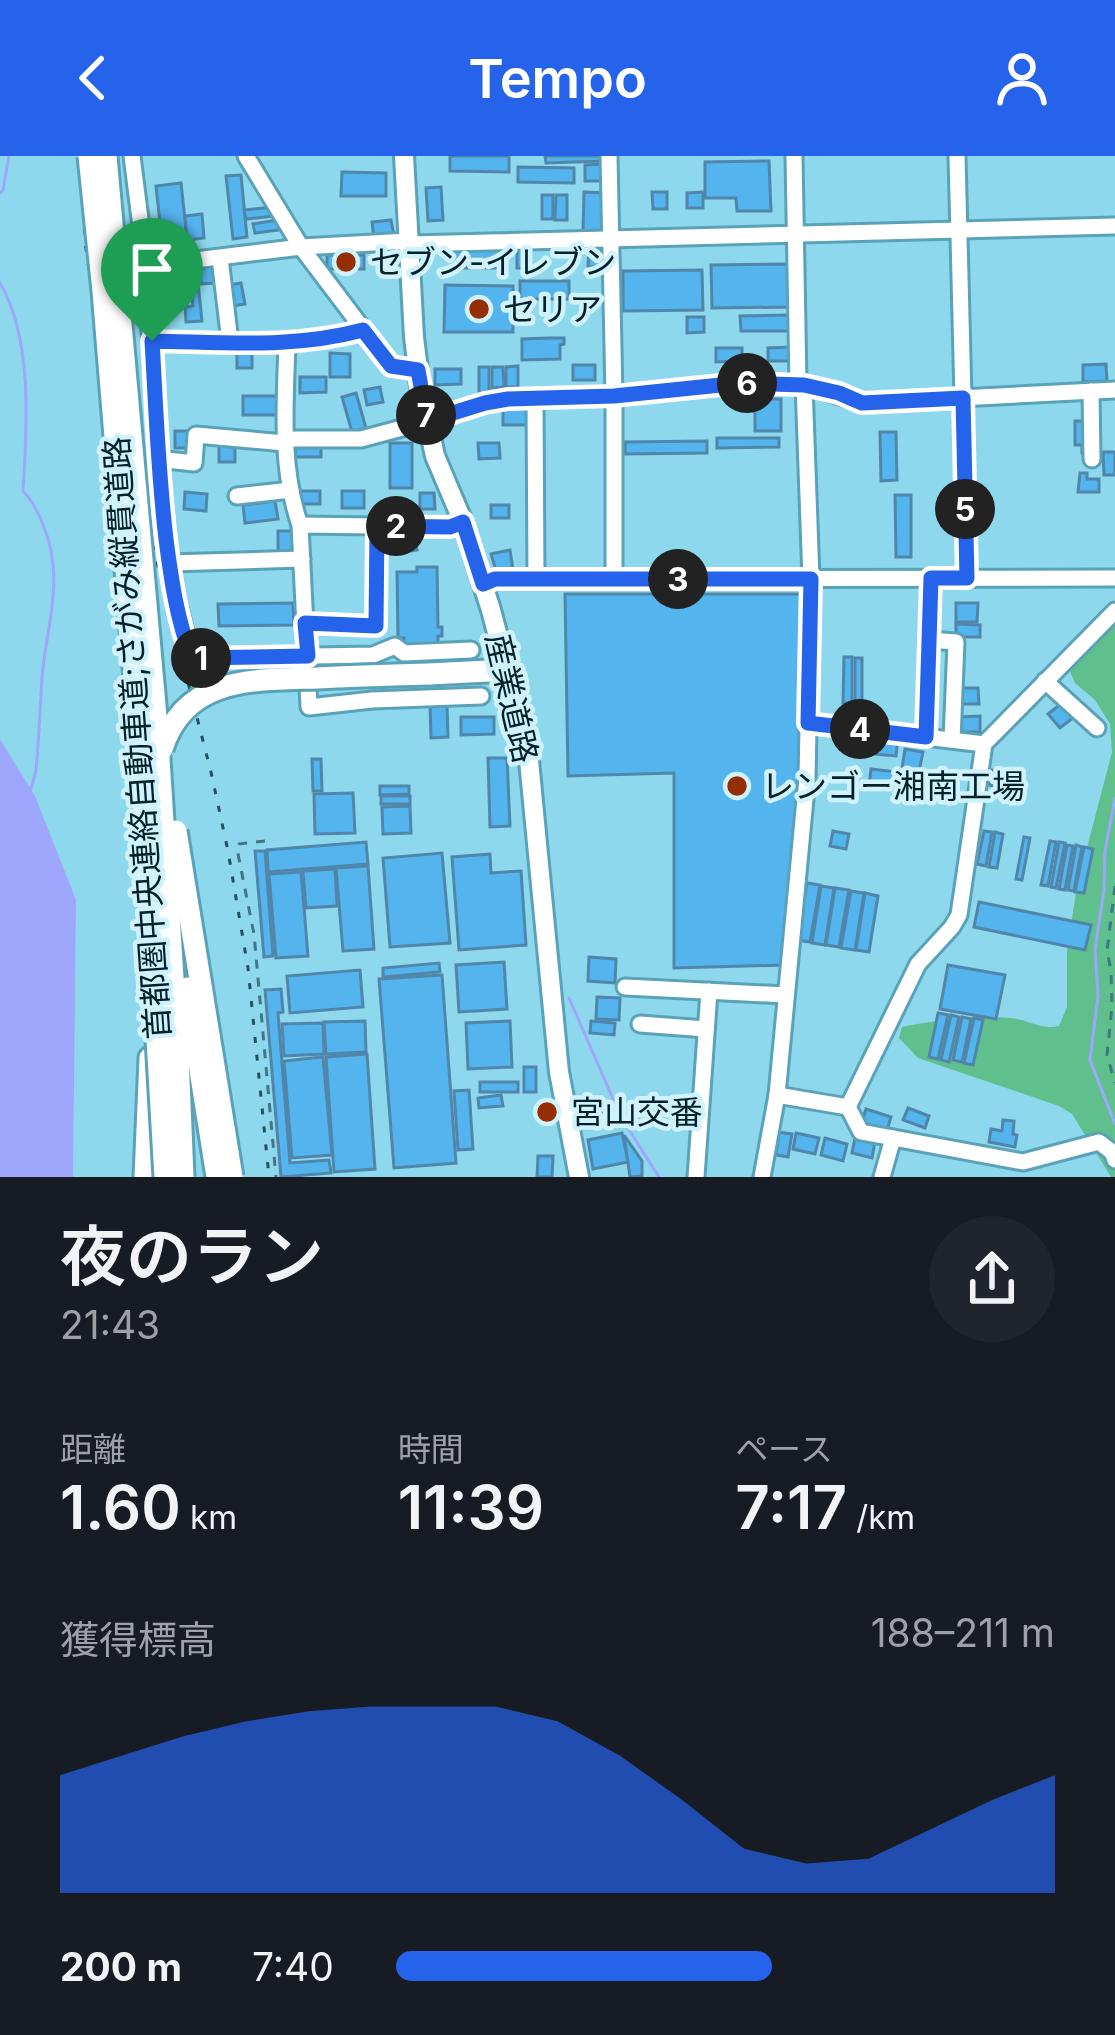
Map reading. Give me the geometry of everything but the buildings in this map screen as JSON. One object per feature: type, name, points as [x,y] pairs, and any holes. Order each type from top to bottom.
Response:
[{"type":"highway","name":"首都圏中央連絡自動車道;さがみ縦貫道路","points":[[89,156],[144,799],[165,1177]]},
{"type":"highway","name":"首都圏中央連絡自動車道;さがみ縦貫道路","points":[[106,156],[157,728],[187,1177]]},
{"type":"highway","points":[[217,1177],[160,822],[158,769],[167,734],[202,695],[244,681],[440,669],[509,677]]},
{"type":"highway","points":[[232,1177],[171,797],[171,766],[179,741],[202,711],[244,695],[440,669]]},
{"type":"highway","points":[[144,799],[150,1066],[146,1177]]},
{"type":"main road","name":"産業道路","points":[[404,156],[418,370],[435,456],[483,584],[528,750],[559,1072],[579,1177]]},
{"type":"street","points":[[132,156],[146,266],[169,563],[192,658],[374,655],[394,646],[400,657],[440,669],[471,650]]},
{"type":"street","points":[[246,156],[301,248],[391,366],[418,370]]},
{"type":"street","points":[[609,156],[614,579]]},
{"type":"street","points":[[762,1177],[777,1096],[807,778],[811,579],[794,156]]},
{"type":"street","points":[[956,156],[963,398]]},
{"type":"street","points":[[146,266],[301,248],[409,242],[1115,226]]},
{"type":"street","points":[[220,258],[230,342]]},
{"type":"street","points":[[152,341],[287,344],[363,330]]},
{"type":"street","points":[[287,344],[285,441],[300,525],[308,706],[481,696]]},
{"type":"street","points":[[158,459],[194,463],[196,435],[361,440],[485,403],[740,383],[801,385],[862,403],[1115,390]]},
{"type":"street","points":[[1091,392],[1092,459]]},
{"type":"street","points":[[535,398],[536,579]]},
{"type":"street","points":[[237,496],[291,490]]},
{"type":"street","points":[[300,525],[450,527],[463,522]]},
{"type":"street","points":[[305,623],[376,626],[377,526]]},
{"type":"street","points":[[169,563],[302,559]]},
{"type":"street","points":[[926,737],[931,578]]},
{"type":"street","points":[[483,584],[495,579],[1115,578]]},
{"type":"street","points":[[848,1107],[918,964],[959,915],[984,744],[1115,611]]},
{"type":"street","points":[[929,640],[956,642],[952,740]]},
{"type":"street","points":[[1045,682],[1097,728]]},
{"type":"street","points":[[808,723],[984,744]]},
{"type":"street","points":[[625,987],[786,995]]},
{"type":"street","points":[[696,1177],[709,991]]},
{"type":"street","points":[[640,1024],[706,1029]]},
{"type":"street","points":[[777,1096],[848,1107]]},
{"type":"street","points":[[848,1107],[861,1132],[1023,1162],[1099,1142],[1115,1160]]},
{"type":"street","points":[[882,1177],[893,1138]]},
{"type":"path","points":[[963,398],[967,578]]},
{"type":"path","points":[[265,841],[245,842],[237,849],[254,934],[276,1177]]},
{"type":"path","points":[[1115,886],[1107,951],[1112,1007],[1107,1055],[1115,1083]]},
{"type":"green space","points":[[1115,624],[1115,1177],[1111,1177],[1072,1114],[918,1058],[899,1038],[902,1027],[943,1020],[1011,1018],[1059,1026],[1067,1007],[1067,951],[1077,886],[1112,752],[1110,724],[1095,700],[1075,683],[1065,660],[1083,635]]},
{"type":"water","points":[[0,739],[35,796],[76,900],[73,1177],[0,1177]]},
{"type":"waterway","points":[[0,193],[9,156]]},
{"type":"waterway","points":[[0,283],[11,305],[23,357],[23,491],[42,522],[53,562],[53,600],[31,789]]},
{"type":"waterway","points":[[1115,798],[1095,949],[1098,996],[1090,1060],[1115,1124]]},
{"type":"waterway","points":[[569,998],[621,1117],[659,1177]]},
{"type":"railway","points":[[81,156],[85,242],[99,337],[228,851],[248,968],[269,1177]]},
{"type":"place","name":"セブン-イレブン","points":[[346,262]]},
{"type":"place","name":"セリア","points":[[479,309]]},
{"type":"place","name":"レンゴー湘南工場","points":[[737,786]]},
{"type":"place","name":"宮山交番","points":[[547,1112]]},
{"type":"route","points":[[363,330],[391,366],[418,370],[427,421],[508,399],[614,396],[740,383],[804,385],[862,403],[963,398],[967,578],[931,578],[926,737],[808,723],[811,579],[495,579],[483,584],[463,522],[450,527],[377,526],[376,626],[305,623],[308,656],[192,658],[169,563],[158,471],[152,341],[287,344],[363,330]]}]
